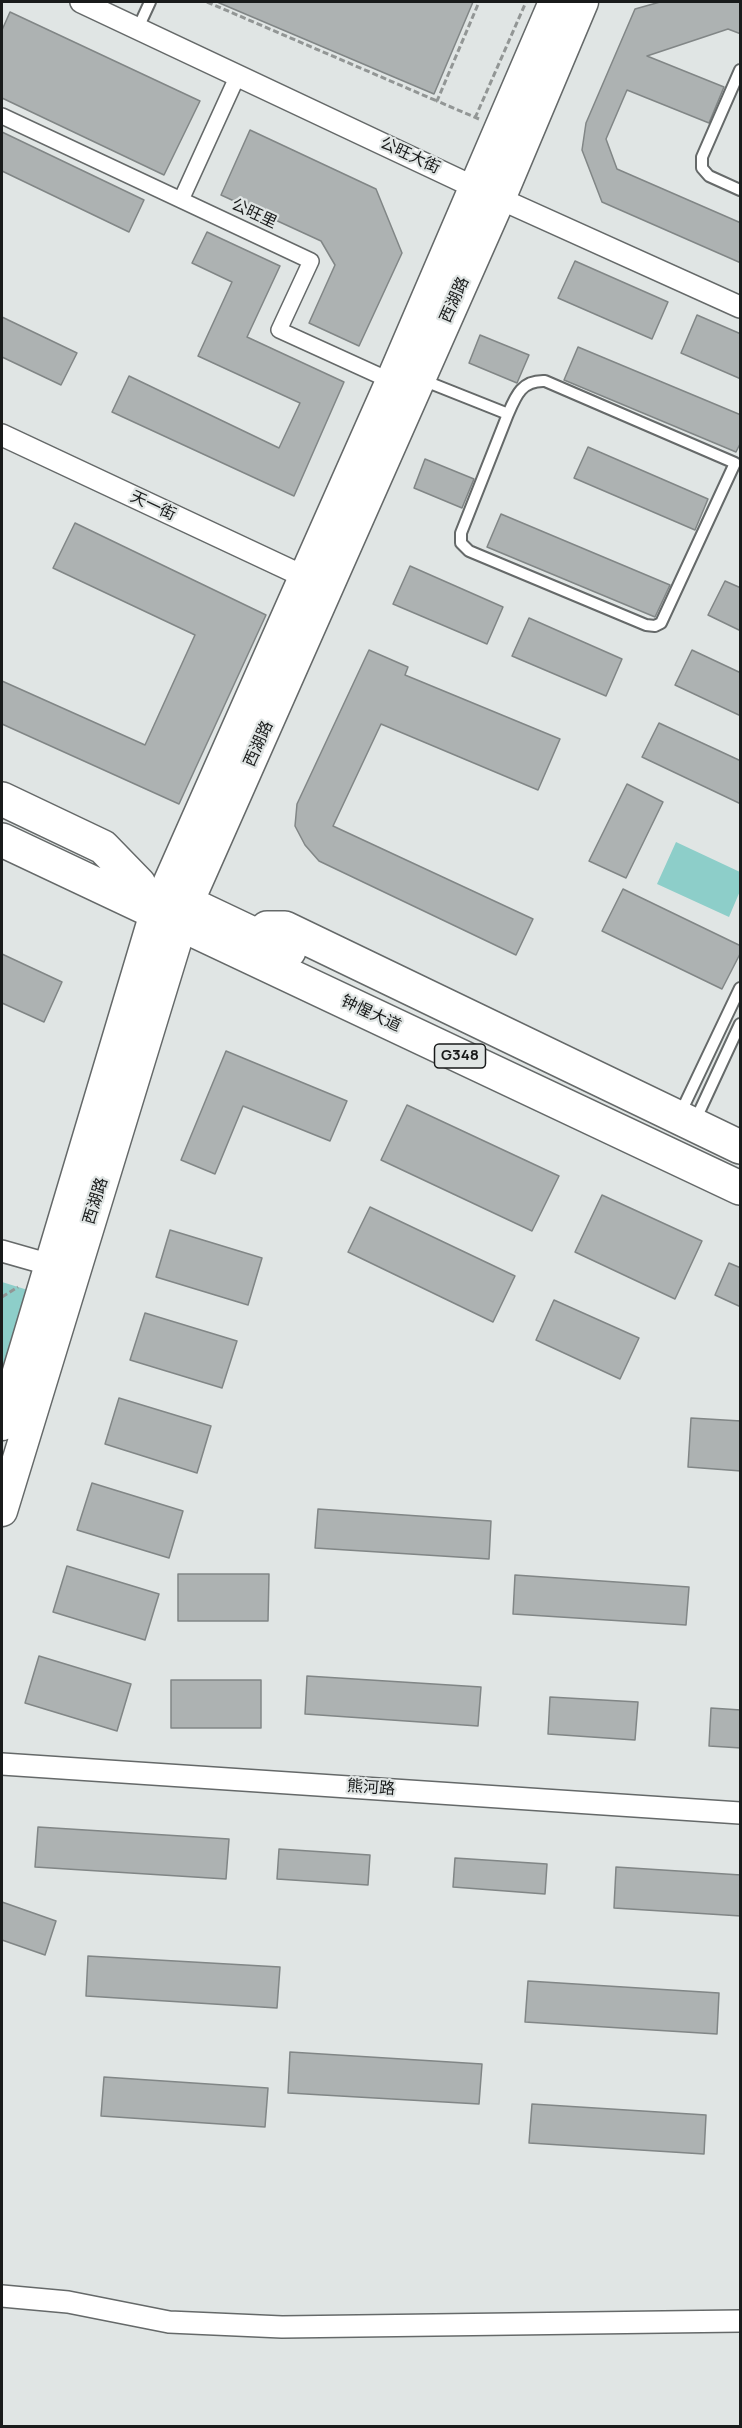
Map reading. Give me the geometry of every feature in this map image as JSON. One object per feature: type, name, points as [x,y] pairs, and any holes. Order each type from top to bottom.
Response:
[{"type":"highway","points":[[2,799],[103,847],[158,903]]},
{"type":"highway","name":"钟惺大道","points":[[2,819],[158,903]]},
{"type":"highway","name":"钟惺大道","points":[[2,840],[158,903],[741,1165]]},
{"type":"highway","points":[[2,860],[84,900],[158,903]]},
{"type":"highway","points":[[741,1147],[285,928],[235,938],[268,989],[741,1212]]},
{"type":"highway","name":"钟惺大道","points":[[235,938],[741,1188]]},
{"type":"main road","name":"西湖路","points":[[2,1511],[158,903],[420,379],[487,193],[487,123],[554,2]]},
{"type":"main road","name":"西湖路","points":[[2,1425],[158,903],[391,381],[583,2]]},
{"type":"street","name":"公旺大街","points":[[81,2],[487,193],[741,307]]},
{"type":"street","points":[[181,200],[238,75]]},
{"type":"street","name":"公旺里","points":[[2,116],[311,261],[279,330],[391,381]]},
{"type":"street","name":"天一街","points":[[2,435],[305,577]]},
{"type":"street","points":[[2,1251],[51,1265]]},
{"type":"street","name":"熊河路","points":[[2,1764],[741,1813]]},
{"type":"street","points":[[2,2296],[68,2302],[169,2322],[282,2327],[741,2321]]},
{"type":"lane","points":[[138,28],[150,2]]},
{"type":"lane","points":[[741,70],[736,95],[702,157],[702,168],[709,176],[741,190]]},
{"type":"lane","points":[[420,379],[508,414]]},
{"type":"lane","points":[[545,381],[735,463],[661,623],[655,626],[645,625],[469,551],[461,543],[461,533],[508,414],[517,393],[525,384],[545,381]]},
{"type":"lane","points":[[686,1121],[741,988]]},
{"type":"lane","points":[[686,1121],[741,1024]]},
{"type":"path","points":[[207,2],[487,123],[526,2]]},
{"type":"path","points":[[436,101],[479,2]]},
{"type":"shaded area","points":[[676,842],[740,872],[740,891],[729,917],[657,884]]},
{"type":"shaded area","points":[[2,1282],[31,1291],[2,1384]]},
{"type":"building","points":[[217,2],[473,2],[434,94]]},
{"type":"building","points":[[660,2],[741,2],[741,34],[728,29],[647,56],[724,87],[709,123],[627,90],[606,139],[617,169],[741,223],[741,263],[602,202],[582,150],[586,123],[635,9]]},
{"type":"building","points":[[10,12],[200,101],[164,175],[2,98],[2,30]]},
{"type":"building","points":[[250,130],[376,189],[402,253],[359,346],[309,323],[335,265],[321,241],[221,195]]},
{"type":"building","points":[[2,132],[144,200],[129,232],[2,171]]},
{"type":"building","points":[[207,232],[280,266],[247,337],[344,382],[294,496],[112,412],[129,376],[279,448],[300,403],[198,356],[232,282],[192,263]]},
{"type":"building","points":[[575,261],[668,302],[652,339],[558,298]]},
{"type":"building","points":[[697,315],[741,334],[741,379],[681,353]]},
{"type":"building","points":[[2,317],[77,353],[61,385],[2,357]]},
{"type":"building","points":[[480,335],[529,355],[517,383],[469,363]]},
{"type":"building","points":[[578,347],[741,415],[741,442],[736,452],[564,380]]},
{"type":"building","points":[[588,447],[708,499],[695,530],[574,478]]},
{"type":"building","points":[[425,459],[474,479],[462,508],[414,488]]},
{"type":"building","points":[[501,514],[670,585],[655,617],[487,547]]},
{"type":"building","points":[[75,523],[266,615],[179,804],[2,724],[2,681],[145,745],[195,635],[53,568]]},
{"type":"building","points":[[410,566],[503,607],[487,644],[393,604]]},
{"type":"building","points":[[725,581],[741,588],[741,631],[708,615]]},
{"type":"building","points":[[529,618],[622,659],[606,696],[512,656]]},
{"type":"building","points":[[369,650],[408,667],[405,675],[560,739],[538,790],[381,724],[333,826],[533,919],[516,955],[319,861],[305,845],[295,826],[297,804]]},
{"type":"building","points":[[692,650],[741,673],[741,716],[675,685]]},
{"type":"building","points":[[659,723],[741,761],[741,804],[642,757]]},
{"type":"building","points":[[627,784],[663,802],[626,878],[589,861]]},
{"type":"building","points":[[623,889],[741,946],[741,952],[722,989],[602,931]]},
{"type":"building","points":[[2,954],[62,982],[44,1022],[2,1003]]},
{"type":"building","points":[[226,1051],[347,1101],[330,1141],[243,1106],[215,1174],[181,1160]]},
{"type":"building","points":[[407,1105],[559,1176],[532,1231],[381,1160]]},
{"type":"building","points":[[602,1195],[702,1241],[675,1299],[575,1252]]},
{"type":"building","points":[[370,1207],[515,1276],[493,1322],[348,1252]]},
{"type":"building","points":[[170,1230],[262,1258],[248,1305],[156,1277]]},
{"type":"building","points":[[729,1263],[741,1268],[741,1307],[715,1295]]},
{"type":"building","points":[[554,1300],[639,1338],[620,1379],[536,1340]]},
{"type":"building","points":[[145,1313],[237,1341],[222,1388],[130,1360]]},
{"type":"building","points":[[119,1398],[211,1426],[197,1473],[105,1444]]},
{"type":"building","points":[[691,1418],[741,1421],[741,1471],[688,1467]]},
{"type":"building","points":[[92,1483],[183,1511],[169,1558],[77,1530]]},
{"type":"building","points":[[318,1509],[491,1521],[489,1559],[315,1548]]},
{"type":"building","points":[[67,1566],[159,1594],[145,1640],[53,1612]]},
{"type":"building","points":[[178,1574],[269,1574],[268,1621],[178,1621]]},
{"type":"building","points":[[515,1575],[689,1587],[686,1625],[513,1614]]},
{"type":"building","points":[[39,1656],[131,1684],[117,1731],[25,1703]]},
{"type":"building","points":[[307,1676],[481,1687],[478,1726],[305,1714]]},
{"type":"building","points":[[171,1680],[261,1680],[261,1728],[171,1728]]},
{"type":"building","points":[[550,1697],[638,1702],[635,1740],[548,1734]]},
{"type":"building","points":[[711,1708],[741,1710],[741,1748],[709,1746]]},
{"type":"building","points":[[38,1827],[229,1839],[226,1879],[35,1867]]},
{"type":"building","points":[[279,1849],[370,1855],[368,1885],[277,1879]]},
{"type":"building","points":[[455,1858],[547,1864],[545,1894],[453,1887]]},
{"type":"building","points":[[616,1867],[741,1875],[741,1916],[614,1908]]},
{"type":"building","points":[[2,1902],[56,1921],[45,1955],[2,1940]]},
{"type":"building","points":[[88,1956],[280,1967],[277,2008],[86,1996]]},
{"type":"building","points":[[528,1981],[719,1993],[717,2034],[525,2022]]},
{"type":"building","points":[[290,2052],[482,2064],[479,2104],[288,2093]]},
{"type":"building","points":[[104,2077],[268,2088],[265,2127],[101,2116]]},
{"type":"building","points":[[532,2104],[706,2115],[704,2154],[529,2143]]}]
